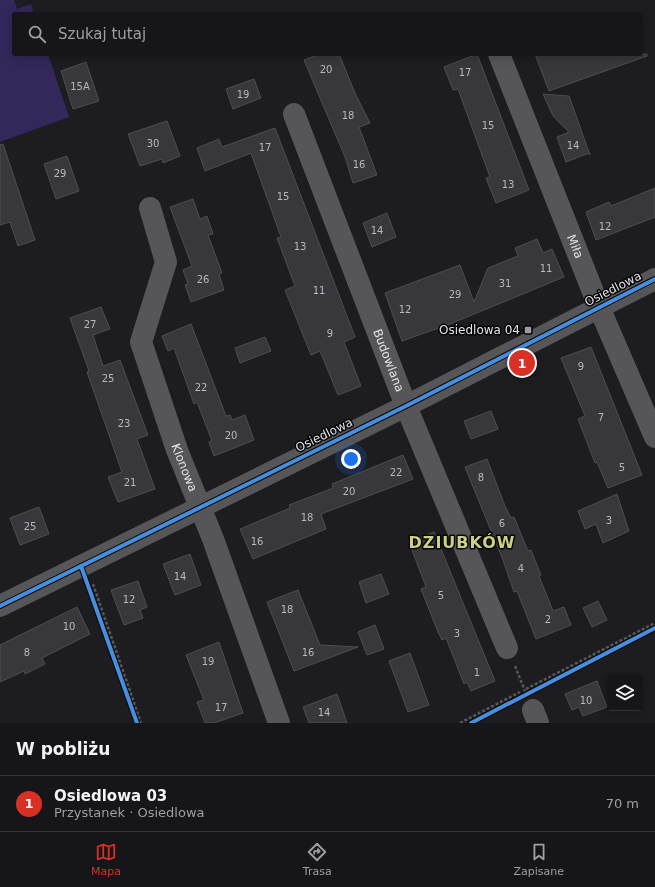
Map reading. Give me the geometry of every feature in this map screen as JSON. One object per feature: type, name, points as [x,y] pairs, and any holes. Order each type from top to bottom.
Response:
[{"type":"street","name":"Miła","points":[[500,56],[599,306],[655,438]]},
{"type":"street","name":"Budowlana","points":[[294,114],[406,406],[507,648]]},
{"type":"street","name":"Klonowa","points":[[150,208],[166,262],[141,342],[177,450],[213,539],[279,723]]},
{"type":"street","name":"Osiedlowa","points":[[0,606],[87,574],[199,507],[406,406],[599,306],[655,279]]},
{"type":"path","points":[[87,574],[137,723]]},
{"type":"path","points":[[87,574],[142,723]]},
{"type":"path","points":[[460,723],[530,704],[655,623]]},
{"type":"path","points":[[471,723],[530,704],[655,628]]},
{"type":"path","points":[[507,648],[530,704]]},
{"type":"shaded area","points":[[0,0],[14,0],[17,9],[31,4],[33,12],[12,12],[12,56],[49,56],[69,117],[0,142]]},
{"type":"building","points":[[643,54],[647,54],[647,56],[549,91],[536,56],[643,56]]},
{"type":"building","points":[[315,56],[340,56],[355,93],[370,123],[359,127],[377,175],[353,183],[345,157],[304,60]]},
{"type":"building","points":[[472,56],[478,56],[529,190],[496,203],[486,178],[490,177],[458,89],[453,90],[444,67]]},
{"type":"building","points":[[86,62],[99,101],[73,109],[61,71]]},
{"type":"building","points":[[254,79],[261,98],[233,109],[226,89]]},
{"type":"building","points":[[543,94],[569,96],[590,155],[589,153],[566,162],[557,137],[569,132],[553,116]]},
{"type":"building","points":[[167,121],[180,156],[163,163],[162,159],[140,166],[128,134]]},
{"type":"building","points":[[275,128],[355,337],[344,342],[361,386],[338,395],[320,351],[311,355],[285,290],[295,286],[277,238],[281,237],[251,153],[205,171],[197,148],[219,139],[222,147]]},
{"type":"building","points":[[3,144],[35,240],[18,246],[10,222],[0,225],[0,145]]},
{"type":"building","points":[[67,156],[79,191],[56,199],[44,164]]},
{"type":"building","points":[[655,188],[655,217],[596,240],[586,212],[609,202],[611,206]]},
{"type":"building","points":[[193,199],[200,219],[207,216],[213,234],[208,235],[222,273],[219,274],[224,290],[191,302],[185,285],[188,284],[183,270],[192,266],[170,207]]},
{"type":"building","points":[[387,213],[396,237],[372,247],[363,223]]},
{"type":"building","points":[[537,239],[543,253],[552,249],[564,277],[450,324],[402,341],[385,293],[460,265],[474,302],[488,268],[518,256],[515,248]]},
{"type":"building","points":[[101,307],[110,329],[93,335],[103,366],[120,360],[148,435],[137,439],[155,489],[118,502],[108,477],[122,472],[70,318]]},
{"type":"building","points":[[191,324],[226,416],[230,415],[232,420],[245,415],[254,440],[214,456],[209,442],[212,441],[197,402],[194,404],[174,348],[168,351],[162,336]]},
{"type":"building","points":[[265,337],[271,351],[240,363],[235,348]]},
{"type":"building","points":[[591,347],[642,475],[608,488],[597,462],[595,463],[578,419],[585,416],[561,358]]},
{"type":"building","points":[[491,411],[498,429],[471,439],[464,421]]},
{"type":"building","points":[[403,455],[413,479],[321,514],[326,529],[253,559],[240,529],[290,508],[289,505],[333,488],[332,484]]},
{"type":"building","points":[[487,459],[505,506],[511,518],[514,517],[528,551],[531,550],[541,575],[539,576],[553,611],[564,607],[571,625],[536,639],[517,591],[514,592],[503,560],[465,467]]},
{"type":"building","points":[[617,494],[629,531],[603,543],[596,524],[585,529],[578,511]]},
{"type":"building","points":[[39,507],[49,534],[20,545],[10,518]]},
{"type":"building","points":[[434,532],[495,681],[471,691],[467,682],[464,684],[446,638],[442,640],[438,632],[421,589],[426,587],[409,542]]},
{"type":"building","points":[[190,554],[201,585],[175,595],[163,564]]},
{"type":"building","points":[[381,574],[389,594],[366,603],[359,582]]},
{"type":"building","points":[[138,581],[147,607],[140,610],[143,618],[124,625],[111,590]]},
{"type":"building","points":[[298,590],[320,645],[358,647],[294,671],[267,602]]},
{"type":"building","points":[[598,601],[607,620],[592,627],[583,608]]},
{"type":"building","points":[[77,607],[90,634],[42,658],[45,664],[25,674],[24,671],[0,682],[0,645]]},
{"type":"building","points":[[375,625],[384,649],[367,655],[358,632]]},
{"type":"building","points":[[219,642],[243,713],[214,723],[205,723],[197,702],[204,700],[186,655]]},
{"type":"building","points":[[410,653],[429,705],[408,712],[389,661]]},
{"type":"building","points":[[597,681],[607,707],[583,716],[579,707],[572,710],[565,694]]},
{"type":"building","points":[[337,694],[347,723],[309,723],[303,707]]},
{"type":"cycle path","points":[[0,606],[406,406],[655,279]]},
{"type":"cycle path","points":[[81,566],[137,723]]},
{"type":"cycle path","points":[[471,723],[655,628]]},
{"type":"place","name":"Osiedlowa 04","points":[[528,330]]},
{"type":"place","name":"Osiedlowa 03","points":[[522,363]]},
{"type":"district","name":"DZIUBKÓW","points":[[462,542]]}]
